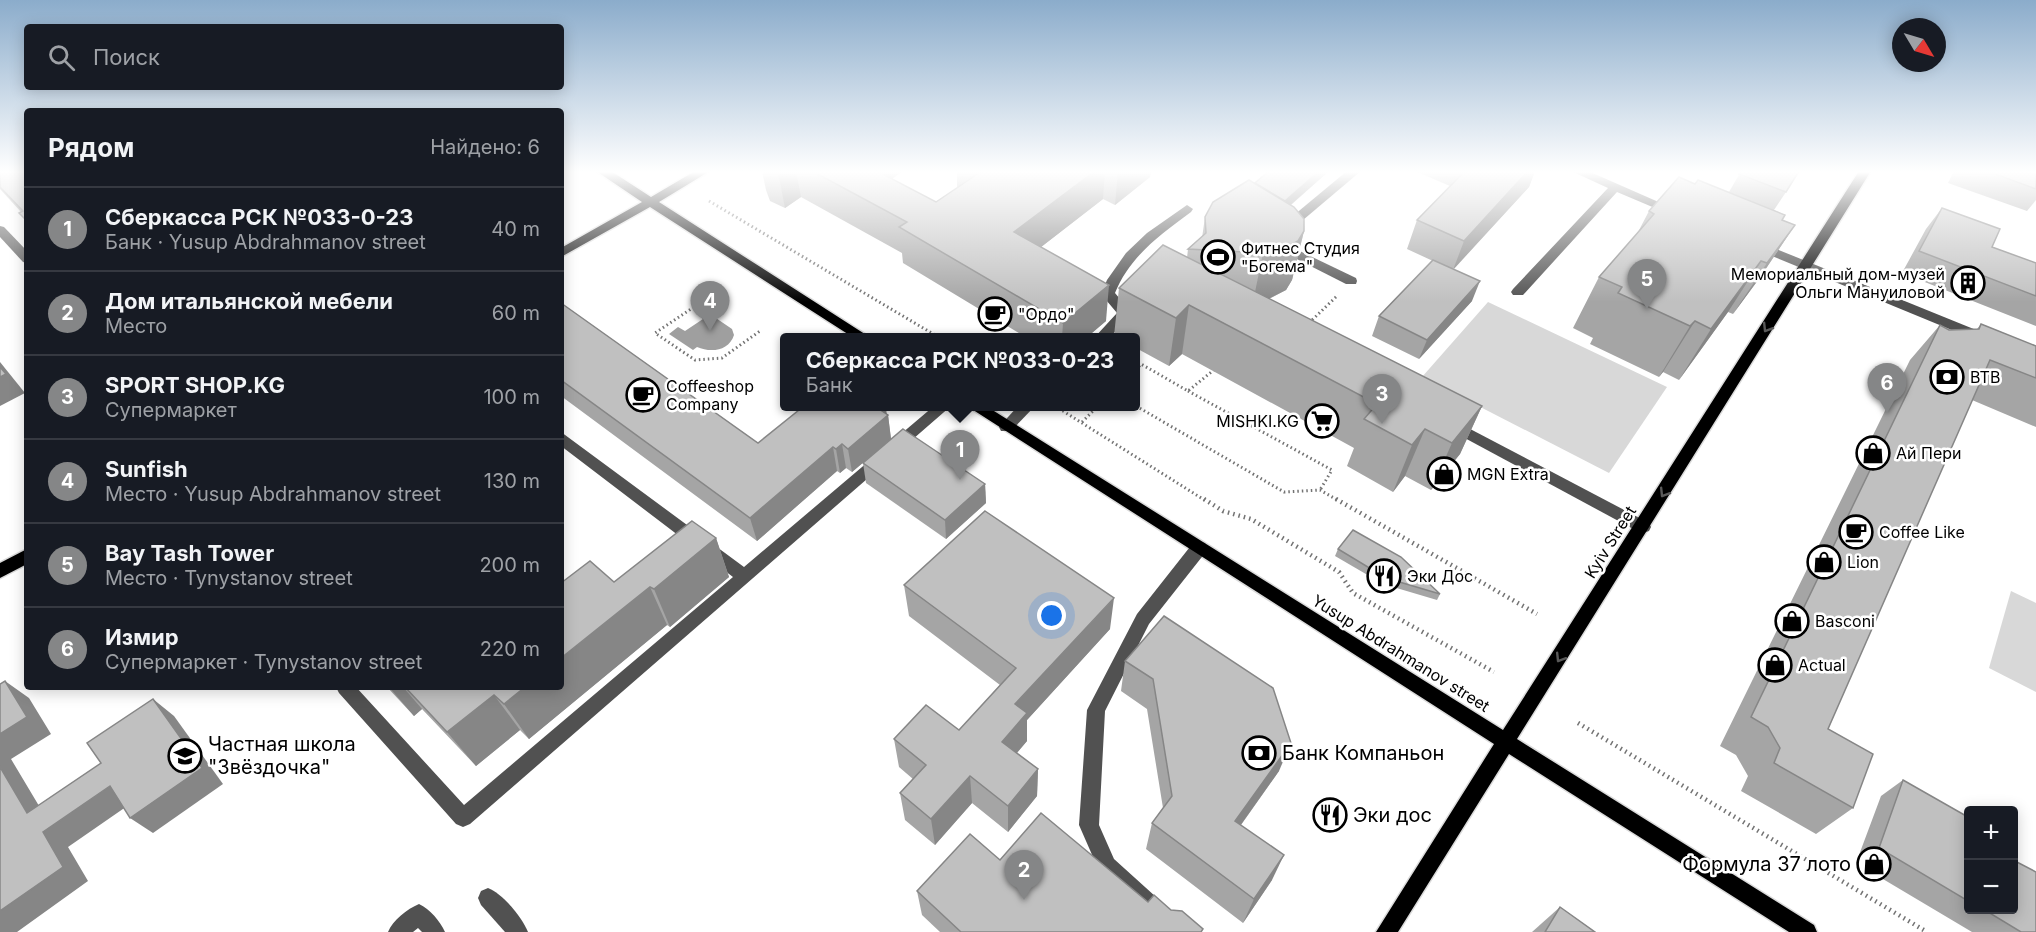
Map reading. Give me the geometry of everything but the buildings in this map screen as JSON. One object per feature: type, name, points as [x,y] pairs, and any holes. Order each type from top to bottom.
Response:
[{"type":"main road","points":[[564,251],[628,214]]},
{"type":"main road","points":[[670,214],[857,333]]},
{"type":"main road","name":"Kyiv Street","points":[[1386,932],[1508,743],[1838,214]]},
{"type":"main road","name":"Yusup Abdrahmanov street","points":[[982,411],[1807,932]]},
{"type":"main road","points":[[0,571],[24,558]]},
{"type":"street","points":[[1125,313],[1108,294],[1114,276],[1133,251],[1180,214]]},
{"type":"street","points":[[1302,214],[1270,241],[1351,281]]},
{"type":"street","points":[[1518,292],[1590,214]]},
{"type":"street","points":[[1682,214],[1688,217]]},
{"type":"street","points":[[0,230],[24,256]]},
{"type":"street","points":[[14,245],[24,240]]},
{"type":"street","points":[[1750,243],[1994,343]]},
{"type":"street","points":[[1105,333],[1142,297]]},
{"type":"street","points":[[348,690],[463,818],[938,411]]},
{"type":"street","points":[[1006,427],[1023,411]]},
{"type":"street","points":[[1437,416],[1643,527]]},
{"type":"street","points":[[564,440],[745,577]]},
{"type":"street","points":[[1180,932],[1107,866],[1089,825],[1096,710],[1143,619],[1199,548]]},
{"type":"street","points":[[488,898],[518,932]]},
{"type":"street","points":[[398,932],[419,914],[435,932]]},
{"type":"path","points":[[732,214],[932,333]]},
{"type":"path","points":[[1302,331],[1351,281]]},
{"type":"path","points":[[709,297],[655,333],[694,360],[722,358],[760,331]]},
{"type":"path","points":[[1188,391],[1222,362]]},
{"type":"path","points":[[1140,365],[1332,470],[1320,490]]},
{"type":"path","points":[[1140,408],[1284,492],[1320,490],[1537,614]]},
{"type":"path","points":[[1063,411],[1223,511],[1251,519],[1339,572],[1353,593],[1494,672]]},
{"type":"path","points":[[1082,422],[1093,411]]},
{"type":"path","points":[[1578,723],[1927,932]]},
{"type":"shaded area","points":[[1488,302],[1667,387],[1609,473],[1422,377]]},
{"type":"shaded area","points":[[704,310],[732,329],[734,335],[732,340],[724,347],[708,350],[697,347],[693,350],[669,334],[678,327],[685,331],[703,319],[697,314]]},
{"type":"shaded area","points":[[2011,591],[2036,603],[2036,692],[1989,668]]},
{"type":"place","name":"Фитнес Студия \"Богема\"","points":[[1218,257]]},
{"type":"place","name":"Мемориальный дом-музей Ольги Мануиловой","points":[[1968,283]]},
{"type":"place","name":"Bay Tash Tower","points":[[1647,309]]},
{"type":"place","name":"\"Ордо\"","points":[[995,314]]},
{"type":"place","name":"Sunfish","points":[[710,331]]},
{"type":"place","name":"BTB","points":[[1947,377]]},
{"type":"place","name":"Coffeeshop Company","points":[[643,395]]},
{"type":"place","name":"Измир","points":[[1887,413]]},
{"type":"place","name":"MISHKI.KG","points":[[1322,421]]},
{"type":"place","name":"SPORT SHOP.KG","points":[[1382,424]]},
{"type":"place","name":"Ай Пери","points":[[1873,453]]},
{"type":"place","name":"MGN Extra","points":[[1444,474]]},
{"type":"place","name":"Сберкасса РСК №033-0-23","points":[[960,480]]},
{"type":"place","name":"Coffee Like","points":[[1856,532]]},
{"type":"place","name":"Lion","points":[[1824,562]]},
{"type":"place","name":"Эки Дос","points":[[1384,576]]},
{"type":"place","name":"Basconi","points":[[1792,621]]},
{"type":"place","name":"Actual","points":[[1775,665]]},
{"type":"place","name":"Банк Компаньон","points":[[1259,753]]},
{"type":"place","name":"Частная школа \"Звёздочка\"","points":[[185,756]]},
{"type":"place","name":"Эки дос","points":[[1330,815]]},
{"type":"place","name":"Формула 37 лото","points":[[1874,864]]},
{"type":"place","name":"Дом итальянской мебели","points":[[1024,900]]}]
